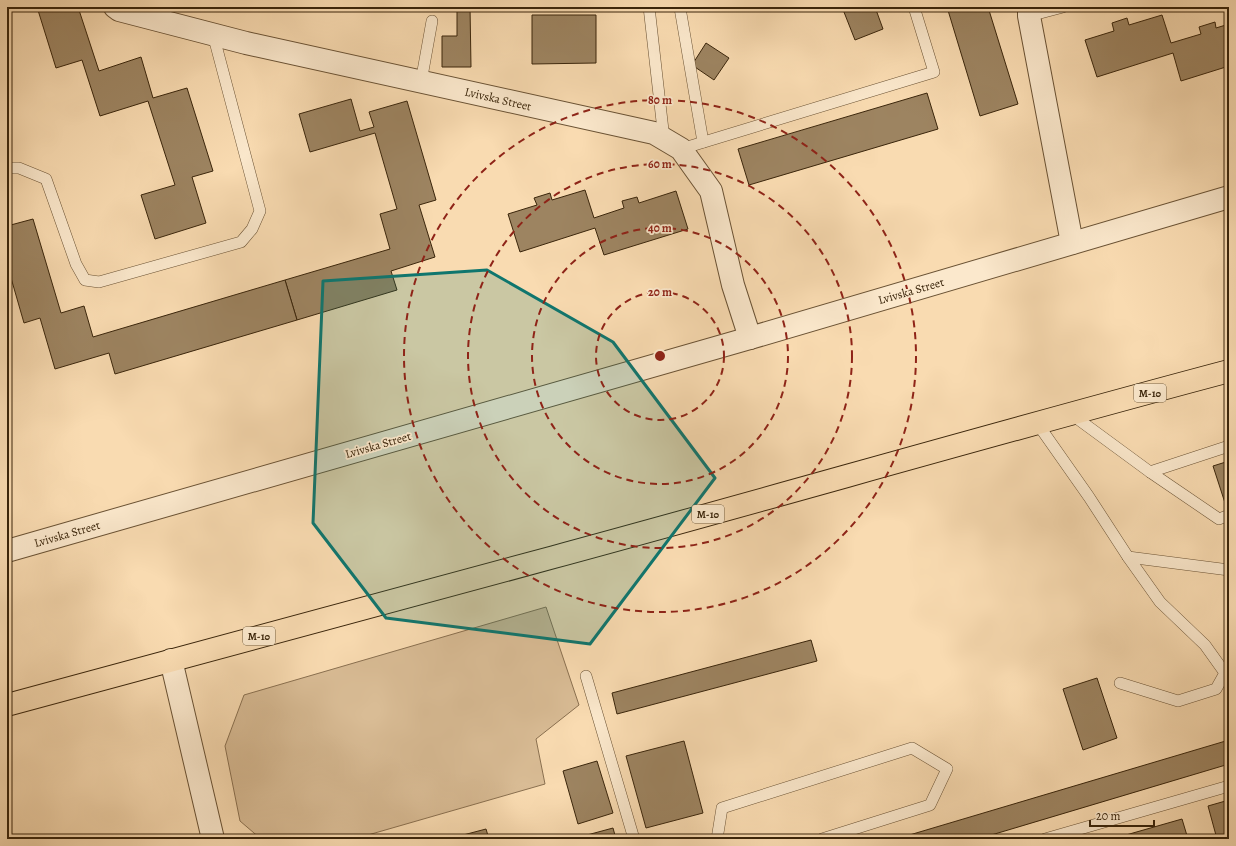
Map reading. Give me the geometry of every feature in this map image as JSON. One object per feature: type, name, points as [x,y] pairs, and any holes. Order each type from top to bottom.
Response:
[{"type":"highway","name":"М-10","points":[[7,705],[562,555],[1229,371]]},
{"type":"street","name":"Lvivska Street","points":[[115,7],[118,10],[246,43],[654,133],[673,144]]},
{"type":"street","points":[[1029,12],[1072,243]]},
{"type":"street","points":[[673,144],[711,191],[733,285],[750,338]]},
{"type":"street","name":"Lvivska Street","points":[[7,551],[750,338],[1229,197]]},
{"type":"street","points":[[171,660],[214,839]]},
{"type":"lane","points":[[649,7],[673,144],[703,142],[934,72],[914,7]]},
{"type":"lane","points":[[1029,12],[1063,7]]},
{"type":"lane","points":[[680,8],[703,142]]},
{"type":"lane","points":[[421,82],[432,21]]},
{"type":"lane","points":[[7,168],[19,168],[46,179],[76,264],[85,280],[99,282],[241,242],[252,229],[260,211],[213,34]]},
{"type":"lane","points":[[1070,414],[1150,472],[1219,519],[1229,516]]},
{"type":"lane","points":[[1038,423],[1160,602],[1205,645],[1225,673],[1216,689],[1178,701],[1120,683]]},
{"type":"lane","points":[[1150,472],[1229,446]]},
{"type":"lane","points":[[1128,556],[1229,570]]},
{"type":"lane","points":[[586,676],[634,839]]},
{"type":"lane","points":[[717,839],[722,808],[912,748],[947,769],[930,805],[822,839]]},
{"type":"lane","points":[[1044,839],[1229,786]]},
{"type":"highlighted area","points":[[487,270],[613,342],[715,478],[590,644],[386,618],[313,523],[323,281]]},
{"type":"shaded area","points":[[546,607],[579,705],[536,739],[545,784],[354,839],[261,839],[240,821],[225,746],[244,695]]},
{"type":"building","points":[[37,7],[78,7],[99,71],[141,57],[153,98],[187,88],[213,171],[192,177],[206,223],[155,239],[141,195],[175,185],[148,101],[100,116],[82,60],[56,68]]},
{"type":"building","points":[[457,7],[470,7],[471,67],[442,67],[442,36],[457,36]]},
{"type":"building","points":[[842,7],[875,7],[883,29],[855,40]]},
{"type":"building","points":[[947,7],[988,7],[1018,104],[980,116]]},
{"type":"building","points":[[532,15],[596,15],[596,63],[532,64]]},
{"type":"building","points":[[1162,15],[1171,43],[1201,34],[1199,27],[1215,22],[1216,28],[1229,24],[1229,66],[1181,81],[1173,53],[1097,77],[1085,40],[1114,31],[1112,23],[1127,18],[1129,25]]},
{"type":"building","points":[[706,43],[729,58],[714,80],[692,65]]},
{"type":"building","points":[[927,93],[938,129],[749,185],[738,149]]},
{"type":"building","points":[[351,99],[360,131],[374,127],[369,112],[407,101],[436,200],[419,205],[435,257],[391,271],[397,290],[297,320],[285,280],[390,249],[380,214],[397,209],[375,133],[310,152],[299,114]]},
{"type":"building","points":[[585,190],[594,218],[624,208],[622,201],[637,197],[639,203],[676,191],[688,229],[604,255],[595,228],[520,252],[508,214],[537,205],[534,198],[550,193],[552,200]]},
{"type":"building","points":[[33,219],[61,313],[84,306],[93,337],[285,280],[297,320],[115,374],[109,353],[55,369],[40,318],[24,323],[7,264],[7,226]]},
{"type":"building","points":[[1229,461],[1229,505],[1226,506],[1213,466]]},
{"type":"building","points":[[811,640],[817,661],[617,714],[612,693]]},
{"type":"building","points":[[1097,678],[1117,738],[1083,750],[1063,689]]},
{"type":"building","points":[[1229,740],[1229,764],[978,839],[896,839]]},
{"type":"building","points":[[684,741],[703,813],[646,828],[626,756]]},
{"type":"building","points":[[597,761],[613,813],[578,824],[563,771]]},
{"type":"building","points":[[1229,800],[1229,839],[1217,839],[1208,806]]},
{"type":"building","points":[[1182,819],[1188,839],[1112,839]]},
{"type":"building","points":[[613,828],[616,839],[576,838]]},
{"type":"building","points":[[486,829],[489,839],[448,839]]}]
